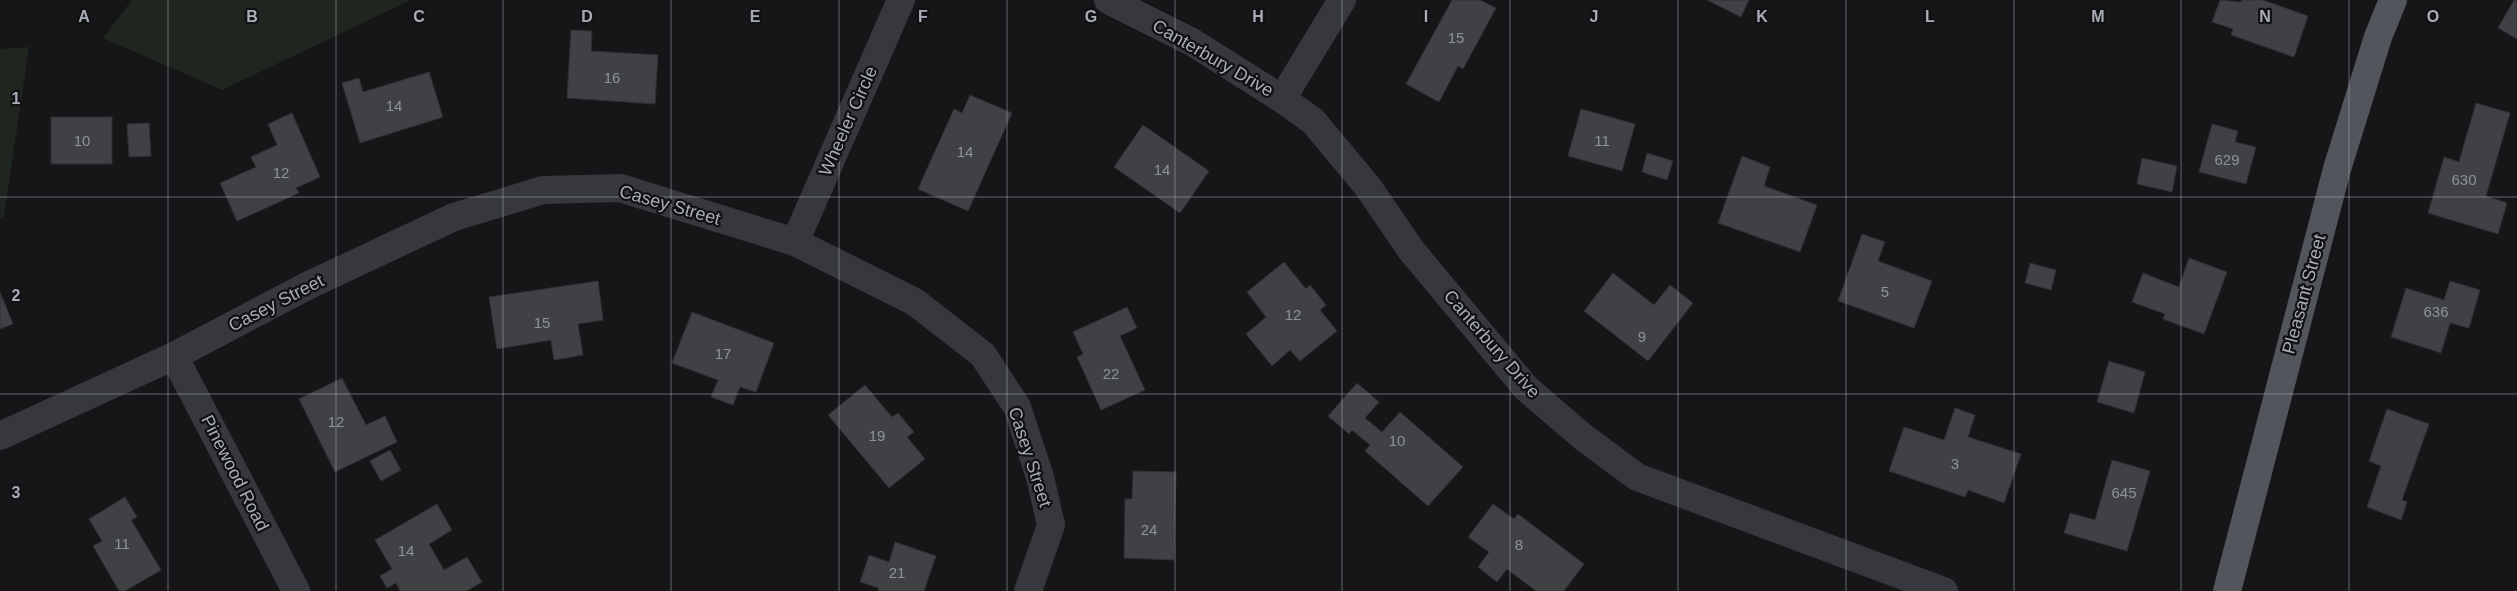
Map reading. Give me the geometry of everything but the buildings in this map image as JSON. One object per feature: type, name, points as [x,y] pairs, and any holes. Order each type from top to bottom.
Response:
[{"type":"main road","name":"Pleasant Street","points":[[2227,591],[2337,169],[2378,37],[2393,0]]},
{"type":"street","name":"Wheeler Circle","points":[[795,242],[901,0]]},
{"type":"street","name":"Canterbury Drive","points":[[1108,0],[1192,42],[1282,98],[1313,121],[1368,187],[1411,250],[1526,388],[1583,437],[1637,477],[1944,591]]},
{"type":"street","points":[[1282,98],[1342,0]]},
{"type":"street","name":"Casey Street","points":[[0,436],[174,356],[308,285],[454,217],[543,190],[620,188],[795,242],[915,302],[983,354],[1017,408],[1040,477],[1051,525],[1028,591]]},
{"type":"street","name":"Pinewood Road","points":[[174,356],[296,591]]},
{"type":"shaded area","points":[[132,0],[411,0],[222,90],[103,38]]},
{"type":"shaded area","points":[[29,47],[4,216],[0,219],[0,49]]}]
